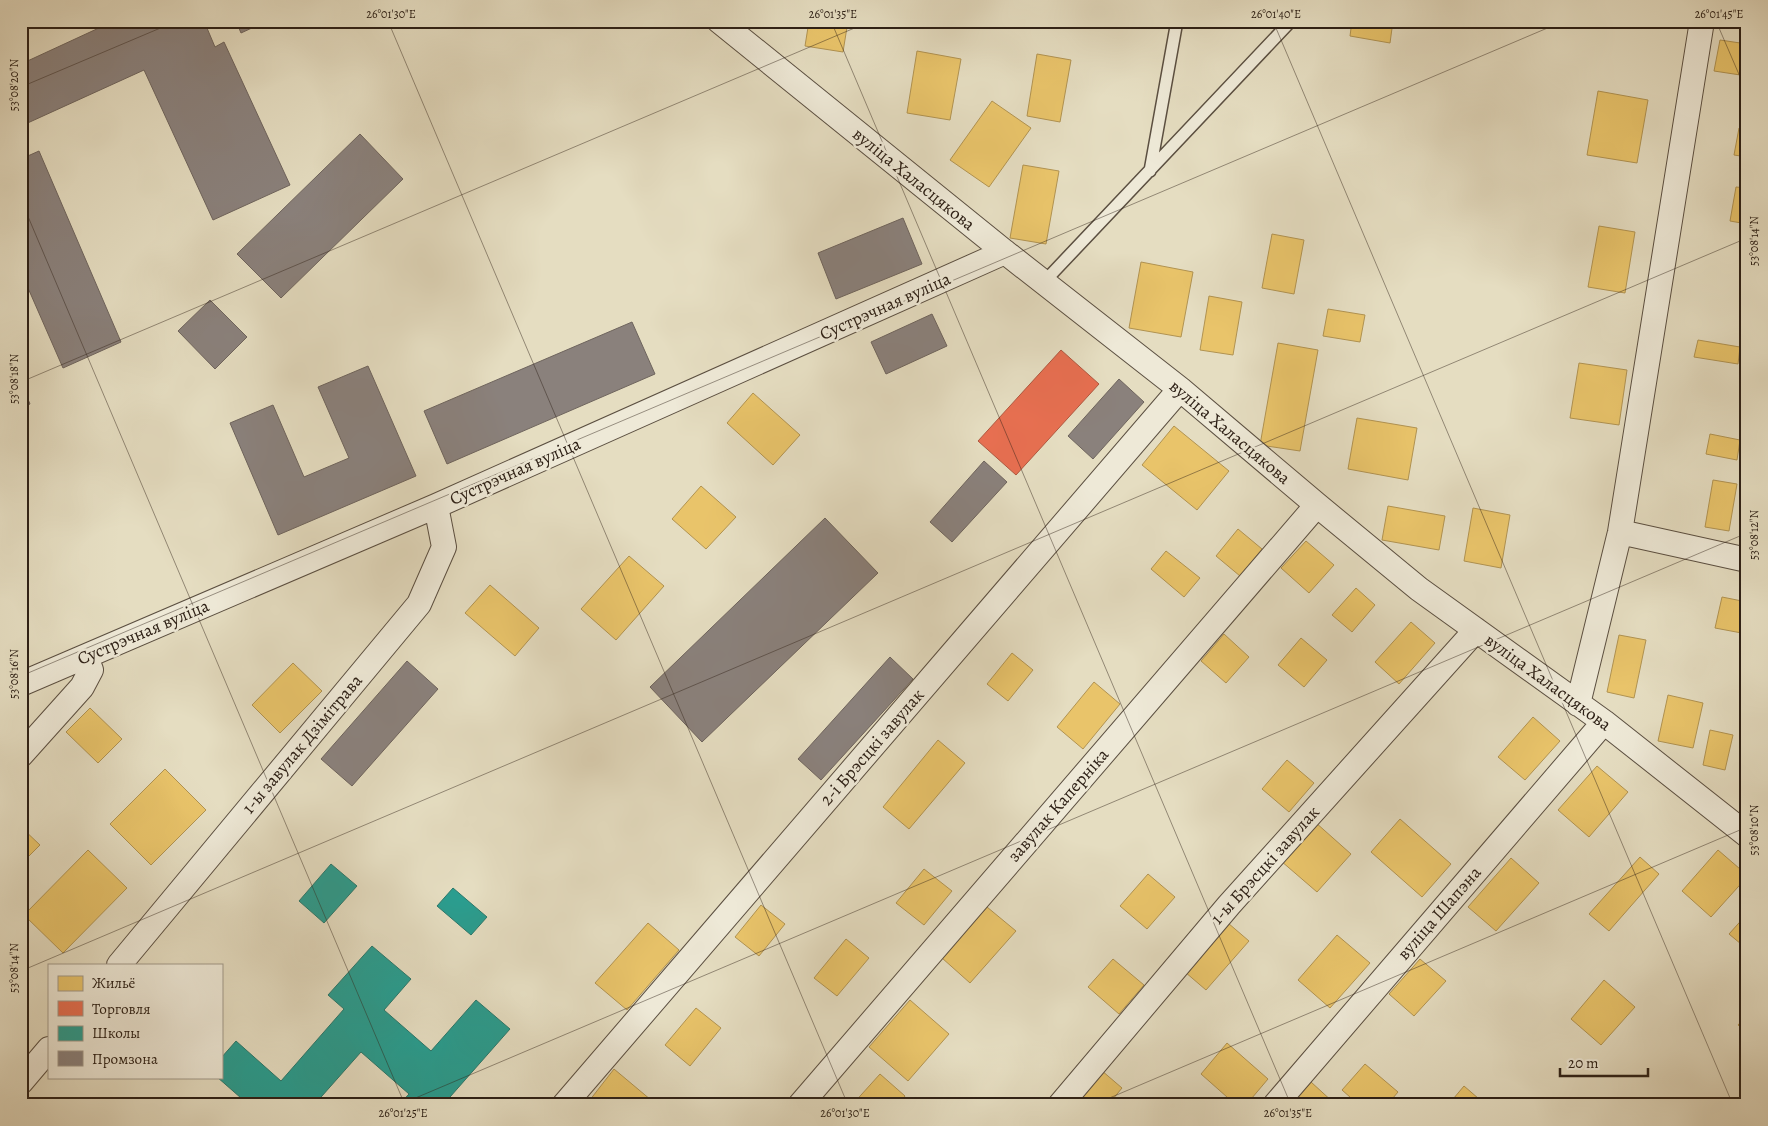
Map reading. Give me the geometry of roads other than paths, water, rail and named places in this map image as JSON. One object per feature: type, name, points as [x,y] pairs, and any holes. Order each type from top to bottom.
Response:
[{"type":"street","name":"вуліца Халасцякова","points":[[719,21],[1005,252],[1180,389],[1316,505],[1419,588],[1604,722],[1747,835]]},
{"type":"street","points":[[1578,704],[1620,532],[1702,21]]},
{"type":"street","name":"Сустрэчная вуліца","points":[[21,684],[436,506],[1005,252]]},
{"type":"street","name":"2-і Брэсцкі завулак","points":[[564,1105],[1180,389]]},
{"type":"street","name":"завулак Каперніка","points":[[800,1105],[1316,505]]},
{"type":"street","name":"1-ы завулак Дзімітрава","points":[[120,964],[419,604],[444,548],[436,506]]},
{"type":"street","points":[[1620,532],[1747,560]]},
{"type":"street","name":"1-ы Брэсцкі завулак","points":[[1060,1105],[1229,905],[1476,630]]},
{"type":"street","points":[[21,755],[82,687],[91,670],[86,656]]},
{"type":"street","name":"вуліца Шапэна","points":[[1274,1105],[1604,722]]},
{"type":"street","points":[[21,1082],[48,1050]]},
{"type":"lane","points":[[1150,171],[1177,21]]},
{"type":"lane","points":[[1044,282],[1291,21]]}]
